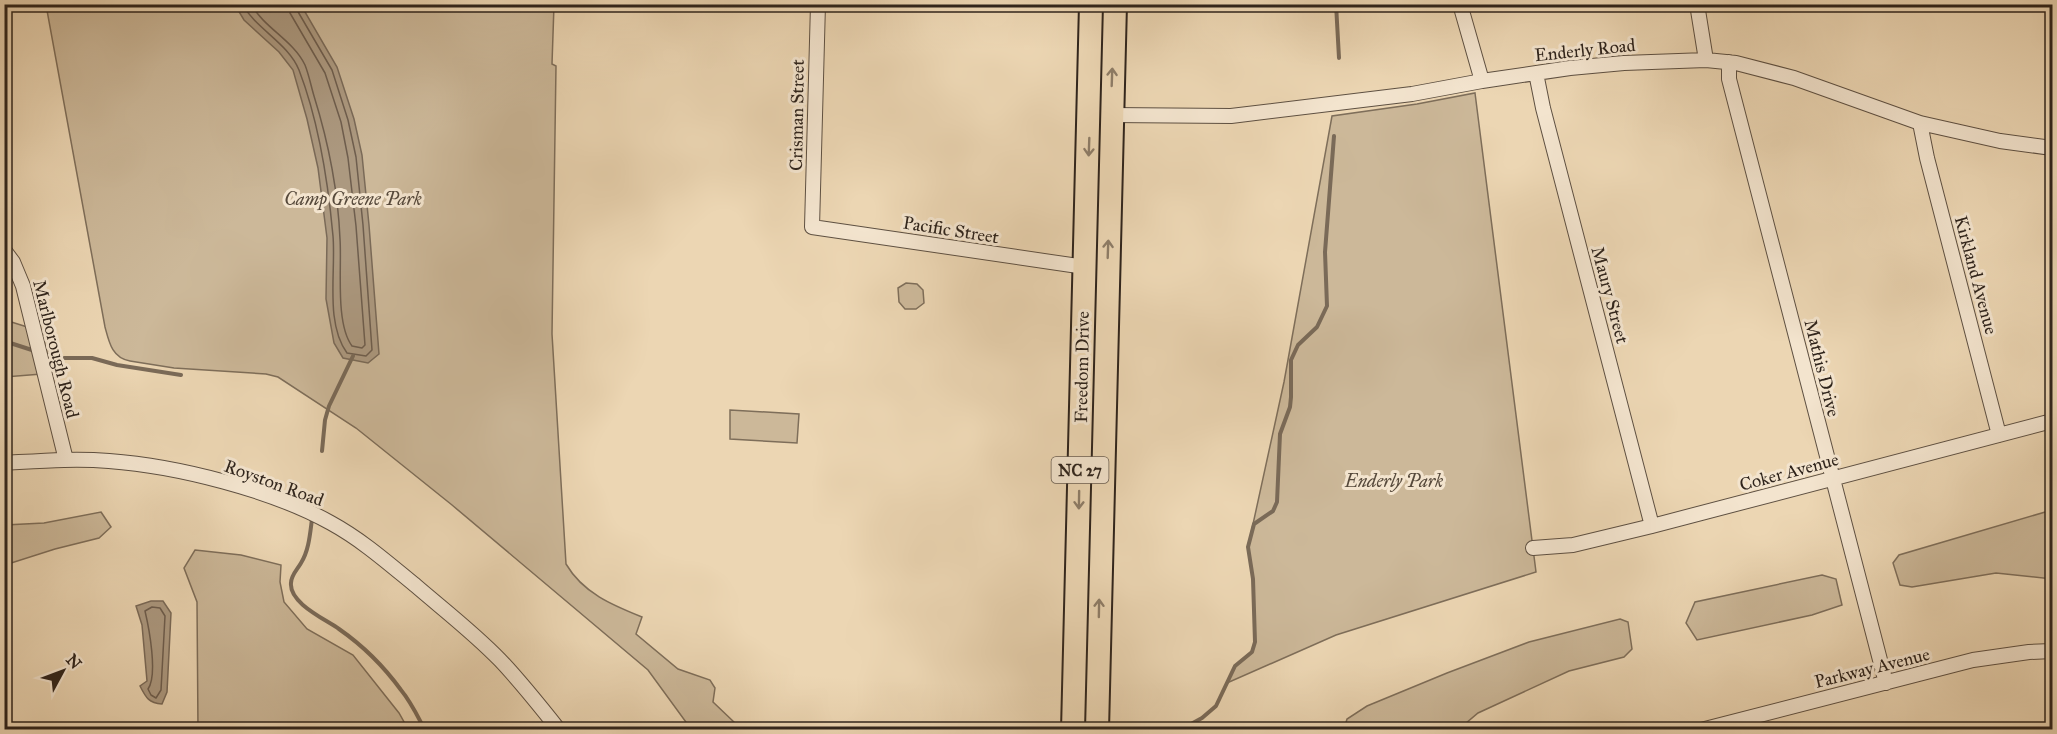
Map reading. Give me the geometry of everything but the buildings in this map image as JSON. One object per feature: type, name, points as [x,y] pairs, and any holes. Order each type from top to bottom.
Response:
[{"type":"main road","name":"Freedom Drive","points":[[1073,729],[1091,4]]},
{"type":"main road","name":"Freedom Drive","points":[[1096,729],[1115,4]]},
{"type":"main road","points":[[1085,267],[1099,279],[1097,359],[1104,391]]},
{"type":"main road","points":[[1076,613],[1086,641],[1085,692],[1089,698],[1097,700]]},
{"type":"street","name":"Crisman Street","points":[[812,227],[818,4]]},
{"type":"street","points":[[1460,4],[1482,81]]},
{"type":"street","points":[[1697,4],[1706,60]]},
{"type":"street","name":"Enderly Road","points":[[1111,115],[1231,116],[1412,94],[1536,73],[1624,63],[1706,60],[1729,62],[1794,78],[1920,123],[2000,141],[2052,148]]},
{"type":"street","name":"Mathis Drive","points":[[1729,62],[1729,79],[1886,683]]},
{"type":"street","name":"Maury Street","points":[[1536,73],[1545,119],[1652,526]]},
{"type":"street","name":"Kirkland Avenue","points":[[1920,123],[1927,158],[1999,435]]},
{"type":"street","name":"Pacific Street","points":[[812,227],[1085,267]]},
{"type":"street","name":"Marlborough Road","points":[[4,250],[13,262],[23,286],[66,460]]},
{"type":"street","name":"Coker Avenue","points":[[1533,548],[1573,545],[1652,526],[2052,421]]},
{"type":"street","name":"Royston Road","points":[[4,463],[107,460],[192,474],[266,495],[330,522],[379,555],[470,632],[523,685],[559,729]]},
{"type":"street","name":"Parkway Avenue","points":[[1701,729],[1973,660],[2000,655],[2052,651]]},
{"type":"green space","name":"Camp Greene Park","points":[[46,5],[554,5],[552,64],[556,66],[552,334],[566,564],[581,583],[599,597],[642,617],[636,634],[678,669],[710,680],[715,688],[713,702],[735,723],[734,729],[691,729],[648,670],[452,505],[356,428],[278,377],[266,374],[174,368],[130,361],[115,353],[105,327]]},
{"type":"green space","name":"Enderly Park","points":[[1475,93],[1536,572],[1336,635],[1227,683],[1235,666],[1251,652],[1255,642],[1253,579],[1248,547],[1284,382],[1332,116]]},
{"type":"green space","points":[[906,283],[917,284],[923,290],[924,303],[916,309],[905,309],[899,302],[898,288]]},
{"type":"green space","points":[[5,320],[56,336],[54,373],[5,377]]},
{"type":"green space","points":[[730,410],[799,414],[797,443],[730,439]]},
{"type":"green space","points":[[2052,510],[2052,579],[1996,573],[1912,587],[1900,585],[1893,563],[1899,555]]},
{"type":"green space","points":[[101,512],[111,527],[99,538],[5,565],[5,525],[44,523]]},
{"type":"green space","points":[[195,550],[241,555],[281,565],[280,582],[284,602],[307,629],[353,655],[399,713],[408,729],[198,729],[197,602],[184,568]]},
{"type":"green space","points":[[1822,575],[1836,579],[1842,605],[1812,615],[1697,640],[1686,623],[1695,602]]},
{"type":"green space","points":[[1620,619],[1628,622],[1632,649],[1624,657],[1569,671],[1478,713],[1459,729],[1344,729],[1347,719],[1367,706],[1447,673],[1529,642]]},
{"type":"water","points":[[235,5],[301,5],[337,67],[354,119],[362,155],[379,354],[368,363],[343,358],[334,343],[326,299],[327,238],[318,168],[293,70],[279,52],[244,20]]},
{"type":"water","points":[[151,601],[163,601],[171,613],[167,692],[162,704],[148,699],[140,686],[147,681],[142,625],[136,606]]},
{"type":"waterway","points":[[1336,4],[1339,58]]},
{"type":"waterway","points":[[1180,730],[1202,718],[1216,706],[1235,666],[1252,652],[1255,642],[1253,579],[1248,547],[1254,524],[1273,511],[1277,502],[1280,434],[1290,407],[1291,360],[1298,345],[1317,327],[1327,306],[1325,252],[1334,136]]},
{"type":"waterway","points":[[4,341],[35,351]]},
{"type":"waterway","points":[[44,354],[58,358],[92,358],[117,365],[181,375]]},
{"type":"waterway","points":[[322,451],[325,420],[329,406],[353,356]]},
{"type":"waterway","points":[[312,519],[306,553],[292,577],[292,590],[309,610],[348,635],[380,665],[408,699],[425,730]]}]
